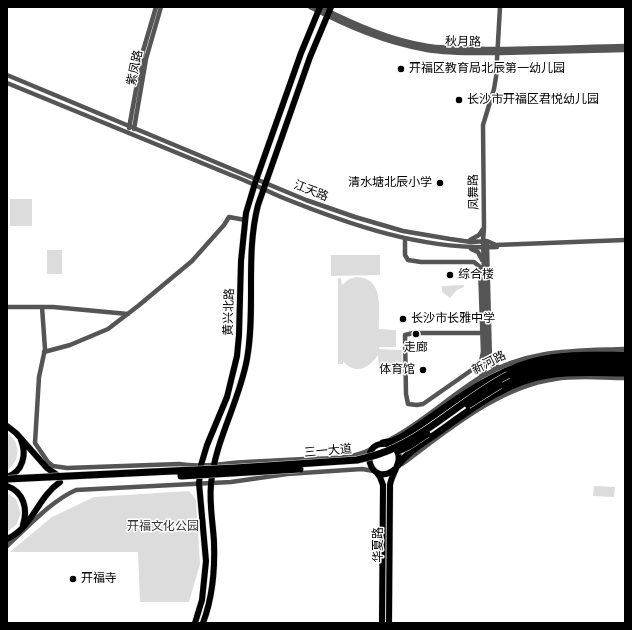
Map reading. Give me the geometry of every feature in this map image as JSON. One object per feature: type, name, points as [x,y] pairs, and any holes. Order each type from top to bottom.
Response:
[{"type":"highway","points":[[380,444],[397,440],[500,370],[556,357],[625,355]]},
{"type":"highway","points":[[541,368],[556,357]]},
{"type":"highway","name":"三一大道","points":[[7,485],[60,480],[236,473],[360,465],[384,458],[409,446],[489,391],[520,374],[571,362],[625,361]]},
{"type":"highway","points":[[541,368],[560,374]]},
{"type":"highway","name":"三一大道","points":[[541,368],[625,368]]},
{"type":"highway","points":[[500,370],[520,374]]},
{"type":"highway","points":[[397,467],[409,453],[474,407],[506,388],[534,378],[560,374],[625,373]]},
{"type":"highway","points":[[506,388],[520,374]]},
{"type":"highway","name":"三一大道","points":[[7,478],[60,480]]},
{"type":"main road","name":"黄兴北路","points":[[195,623],[202,600],[206,561],[199,483],[201,465],[207,445],[227,396],[237,356],[240,335],[241,261],[245,220],[255,182],[301,53],[320,8]]},
{"type":"main road","name":"黄兴北路","points":[[203,623],[210,596],[214,560],[214,542],[210,502],[211,483],[218,445],[238,396],[247,358],[251,318],[251,242],[256,215],[310,57],[329,11]]},
{"type":"main road","points":[[7,426],[18,435],[47,468],[60,480],[47,494],[21,530],[7,539]]},
{"type":"main road","points":[[7,478],[13,475],[24,458],[23,445],[18,435]]},
{"type":"main road","points":[[380,444],[391,445],[397,450],[399,458],[397,467],[384,474],[376,471],[370,465],[370,452],[380,444]]},
{"type":"main road","name":"华夏路","points":[[389,623],[390,485],[391,479],[397,467]]},
{"type":"main road","name":"华夏路","points":[[376,471],[383,485],[382,623]]},
{"type":"main road","points":[[7,485],[16,491],[25,504],[26,514],[21,530]]},
{"type":"street","name":"紫凤路","points":[[131,133],[143,51],[156,7]]},
{"type":"street","name":"紫凤路","points":[[132,126],[146,59],[161,7]]},
{"type":"street","name":"秋月路","points":[[310,7],[329,11],[343,23],[375,36],[426,50],[449,52],[625,50]]},
{"type":"street","name":"凤舞路","points":[[480,378],[486,368],[487,363],[483,264],[485,241],[483,125],[484,117],[494,89],[498,51],[500,7]]},
{"type":"street","name":"秋月路","points":[[498,51],[625,46]]},
{"type":"street","name":"江天路","points":[[7,75],[132,126],[255,182]]},
{"type":"street","name":"江天路","points":[[7,83],[265,186],[382,225],[426,236],[464,241],[485,241],[496,245],[625,241]]},
{"type":"street","name":"江天路","points":[[265,186],[323,213],[405,239],[436,245],[465,248],[485,248],[625,241]]},
{"type":"street","points":[[42,307],[44,352],[70,345],[108,330],[192,261],[229,217],[245,220]]},
{"type":"street","points":[[464,241],[472,240],[479,235],[483,230],[484,221]]},
{"type":"street","points":[[405,239],[405,255],[408,260],[421,262],[474,262],[478,264],[480,267],[482,333],[482,358],[476,367],[423,404],[408,404],[406,394],[406,335],[413,333],[482,333]]},
{"type":"street","points":[[487,257],[489,252],[496,247]]},
{"type":"street","points":[[465,248],[478,252],[482,258],[483,264]]},
{"type":"street","name":"凤舞路","points":[[485,248],[487,257],[490,362],[493,367],[500,370]]},
{"type":"street","points":[[7,307],[82,309],[128,314]]},
{"type":"street","name":"新河路","points":[[44,352],[39,377],[35,443],[48,462],[53,466],[58,467],[179,464],[188,466],[214,465],[234,462],[340,457],[362,453],[402,432],[480,378],[500,370],[520,359],[546,353],[625,350]]},
{"type":"street","points":[[397,467],[486,404],[516,389],[556,378],[625,378]]},
{"type":"street","points":[[7,546],[48,509],[70,492],[76,490],[231,482],[286,474],[362,469],[376,471]]},
{"type":"green space","points":[[10,199],[32,199],[32,226],[10,226]]},
{"type":"green space","points":[[47,250],[62,250],[62,274],[47,274]]},
{"type":"green space","points":[[331,255],[380,255],[380,275],[331,276]]},
{"type":"green space","points":[[356,277],[365,278],[372,282],[376,288],[379,304],[379,329],[396,330],[396,347],[379,347],[379,349],[402,350],[403,373],[379,372],[378,355],[371,364],[362,368],[353,368],[348,366],[343,361],[343,364],[338,364],[338,278],[341,278],[342,285],[349,279]]},
{"type":"green space","points":[[464,285],[464,287],[457,290],[450,298],[442,292],[442,286]]},
{"type":"green space","points":[[7,433],[15,441],[18,452],[15,462],[7,470]]},
{"type":"green space","points":[[594,486],[615,487],[614,497],[593,496]]},
{"type":"green space","name":"开福文化公园","points":[[189,491],[196,500],[200,564],[189,602],[140,602],[138,552],[10,552],[52,517],[94,497]]},
{"type":"green space","points":[[7,493],[16,499],[21,513],[16,525],[7,532]]},
{"type":"place","name":"开福区教育局北辰第一幼儿园","points":[[401,69]]},
{"type":"place","name":"长沙市开福区君悦幼儿园","points":[[459,100]]},
{"type":"place","name":"清水塘北辰小学","points":[[440,183]]},
{"type":"place","name":"综合楼","points":[[450,275]]},
{"type":"place","name":"长沙市长雅中学","points":[[403,319]]},
{"type":"place","name":"走廊","points":[[416,334]]},
{"type":"place","name":"体育馆","points":[[423,370]]},
{"type":"place","name":"开福寺","points":[[73,579]]}]
